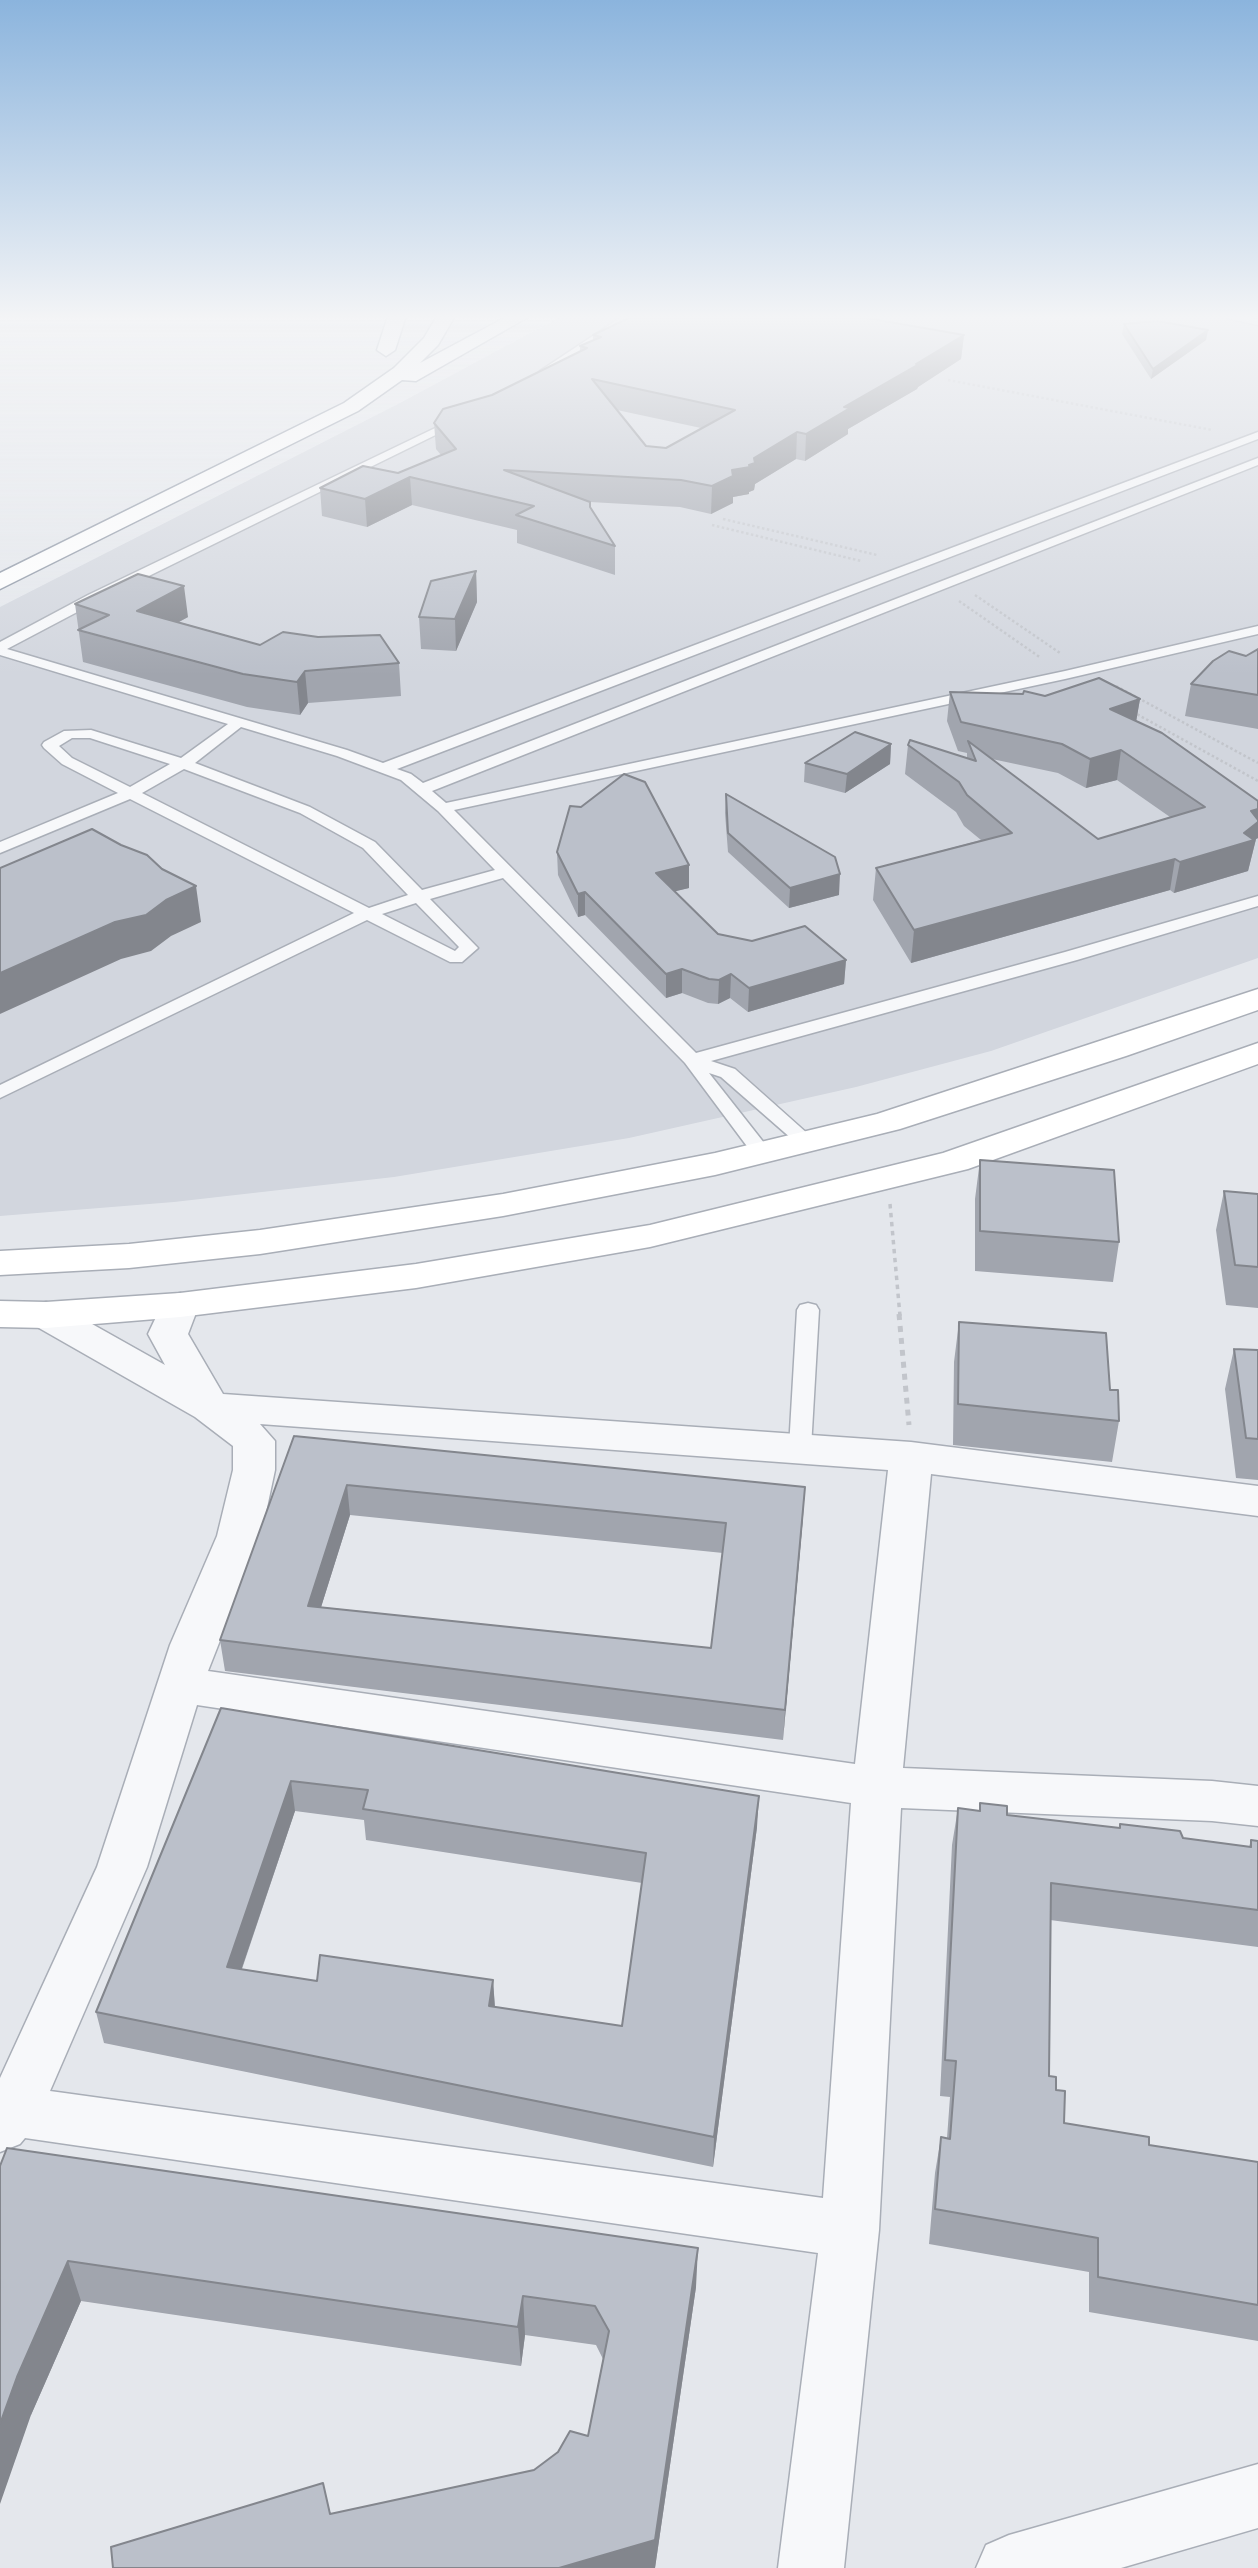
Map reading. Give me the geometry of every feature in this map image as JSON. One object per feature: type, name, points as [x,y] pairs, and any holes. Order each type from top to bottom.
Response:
[{"type":"main road","points":[[0,582],[293,436]]},
{"type":"main road","points":[[0,1263],[129,1256],[274,1240],[503,1205],[715,1164],[888,1122],[1258,999]]},
{"type":"main road","points":[[0,1314],[46,1315],[180,1305],[416,1276],[636,1238],[955,1161],[1258,1053]]},
{"type":"street","points":[[180,1305],[168,1334],[210,1407]]},
{"type":"street","points":[[46,1315],[210,1407],[254,1441],[254,1469],[239,1536],[193,1645],[122,1867],[6,2119],[850,2230]]},
{"type":"street","points":[[210,1407],[911,1457],[1258,1501]]},
{"type":"street","points":[[811,2568],[850,2230],[877,1787],[911,1457]]},
{"type":"street","points":[[181,1685],[877,1787],[1212,1801],[1258,1806]]},
{"type":"street","points":[[1009,2568],[1258,2496]]},
{"type":"lane","points":[[0,649],[93,598],[427,436]]},
{"type":"lane","points":[[385,768],[1255,437]]},
{"type":"lane","points":[[422,789],[1258,461]]},
{"type":"lane","points":[[443,808],[1065,675],[1258,630]]},
{"type":"lane","points":[[0,649],[385,768],[406,777],[443,808],[692,1060],[762,1153]]},
{"type":"lane","points":[[0,848],[130,793],[182,763],[239,722]]},
{"type":"lane","points":[[69,734],[91,734],[182,763],[305,810],[369,845],[469,948],[456,958],[67,761],[49,745],[69,734]]},
{"type":"lane","points":[[0,1092],[368,914],[505,872]]},
{"type":"lane","points":[[692,1060],[1058,960],[1258,901]]},
{"type":"lane","points":[[692,1060],[728,1073],[807,1142]]},
{"type":"lane","points":[[800,1448],[808,1310]]},
{"type":"path","points":[[723,519],[915,565]]},
{"type":"path","points":[[712,525],[900,571]]},
{"type":"path","points":[[888,1179],[911,1457]]},
{"type":"shaded area","points":[[336,436],[1258,436],[1258,958],[991,1051],[856,1087],[629,1138],[394,1177],[174,1202],[0,1216],[0,607]]},
{"type":"building","points":[[445,436],[638,436],[646,446],[666,448],[688,436],[791,436],[754,458],[755,463],[749,465],[750,467],[732,470],[733,476],[712,486],[681,480],[504,470],[590,502],[590,507],[615,546],[516,515],[534,506],[410,477],[365,499],[320,488],[363,466],[398,473],[456,449]]},
{"type":"building","points":[[476,571],[455,619],[419,617],[431,581]]},
{"type":"building","points":[[138,574],[184,586],[137,611],[260,645],[283,632],[318,637],[380,635],[399,663],[305,671],[297,682],[243,674],[78,630],[109,615],[75,604]]},
{"type":"building","points":[[1258,649],[1258,695],[1191,684],[1213,661],[1229,651],[1246,656]]},
{"type":"building","points":[[1099,678],[1140,699],[1110,709],[1162,733],[1258,801],[1258,809],[1251,811],[1258,822],[1244,833],[1254,840],[1180,862],[1175,859],[914,930],[876,868],[1012,833],[967,795],[959,782],[908,745],[910,740],[976,761],[968,741],[1098,839],[1205,807],[1121,750],[1090,759],[1062,744],[961,722],[950,692],[1023,694],[1024,691],[1045,696]]},
{"type":"building","points":[[855,732],[891,744],[847,774],[805,763]]},
{"type":"building","points":[[624,774],[645,782],[689,865],[656,873],[718,934],[752,941],[805,926],[846,960],[749,988],[731,974],[719,980],[682,969],[666,974],[585,892],[578,894],[557,852],[570,806],[581,807]]},
{"type":"building","points":[[726,794],[835,857],[840,874],[790,888],[728,833]]},
{"type":"building","points":[[92,829],[147,855],[162,869],[196,886],[166,900],[146,915],[115,922],[0,973],[0,868]]},
{"type":"building","points":[[980,1160],[1114,1170],[1119,1242],[980,1231]]},
{"type":"building","points":[[1224,1191],[1258,1194],[1258,1267],[1235,1265]]},
{"type":"building","points":[[959,1322],[1106,1333],[1110,1390],[1118,1390],[1119,1421],[958,1404]]},
{"type":"building","points":[[1234,1349],[1258,1350],[1258,1439],[1246,1438]]},
{"type":"building","points":[[294,1436],[805,1487],[785,1710],[220,1640]],"holes":[[[347,1485],[726,1523],[711,1648],[308,1606]]]},
{"type":"building","points":[[221,1708],[759,1796],[714,2137],[96,2012]],"holes":[[[291,1781],[368,1790],[363,1809],[646,1853],[622,2026],[489,2006],[493,1980],[320,1955],[317,1981],[227,1967]]]},
{"type":"building","points":[[980,1803],[1007,1806],[1007,1815],[1120,1828],[1120,1824],[1180,1831],[1183,1838],[1251,1847],[1251,1840],[1258,1841],[1258,1910],[1051,1883],[1049,2076],[1056,2077],[1056,2090],[1065,2091],[1064,2123],[1149,2137],[1149,2145],[1258,2162],[1258,2305],[1098,2277],[1098,2238],[935,2209],[941,2137],[950,2139],[956,2061],[945,2060],[958,1808],[980,1811]]},
{"type":"building","points":[[7,2148],[698,2248],[655,2540],[559,2568],[113,2568],[111,2547],[323,2483],[330,2514],[534,2470],[558,2452],[570,2431],[588,2436],[609,2331],[595,2306],[523,2296],[518,2327],[68,2261],[17,2377],[0,2424],[0,2166]]}]
